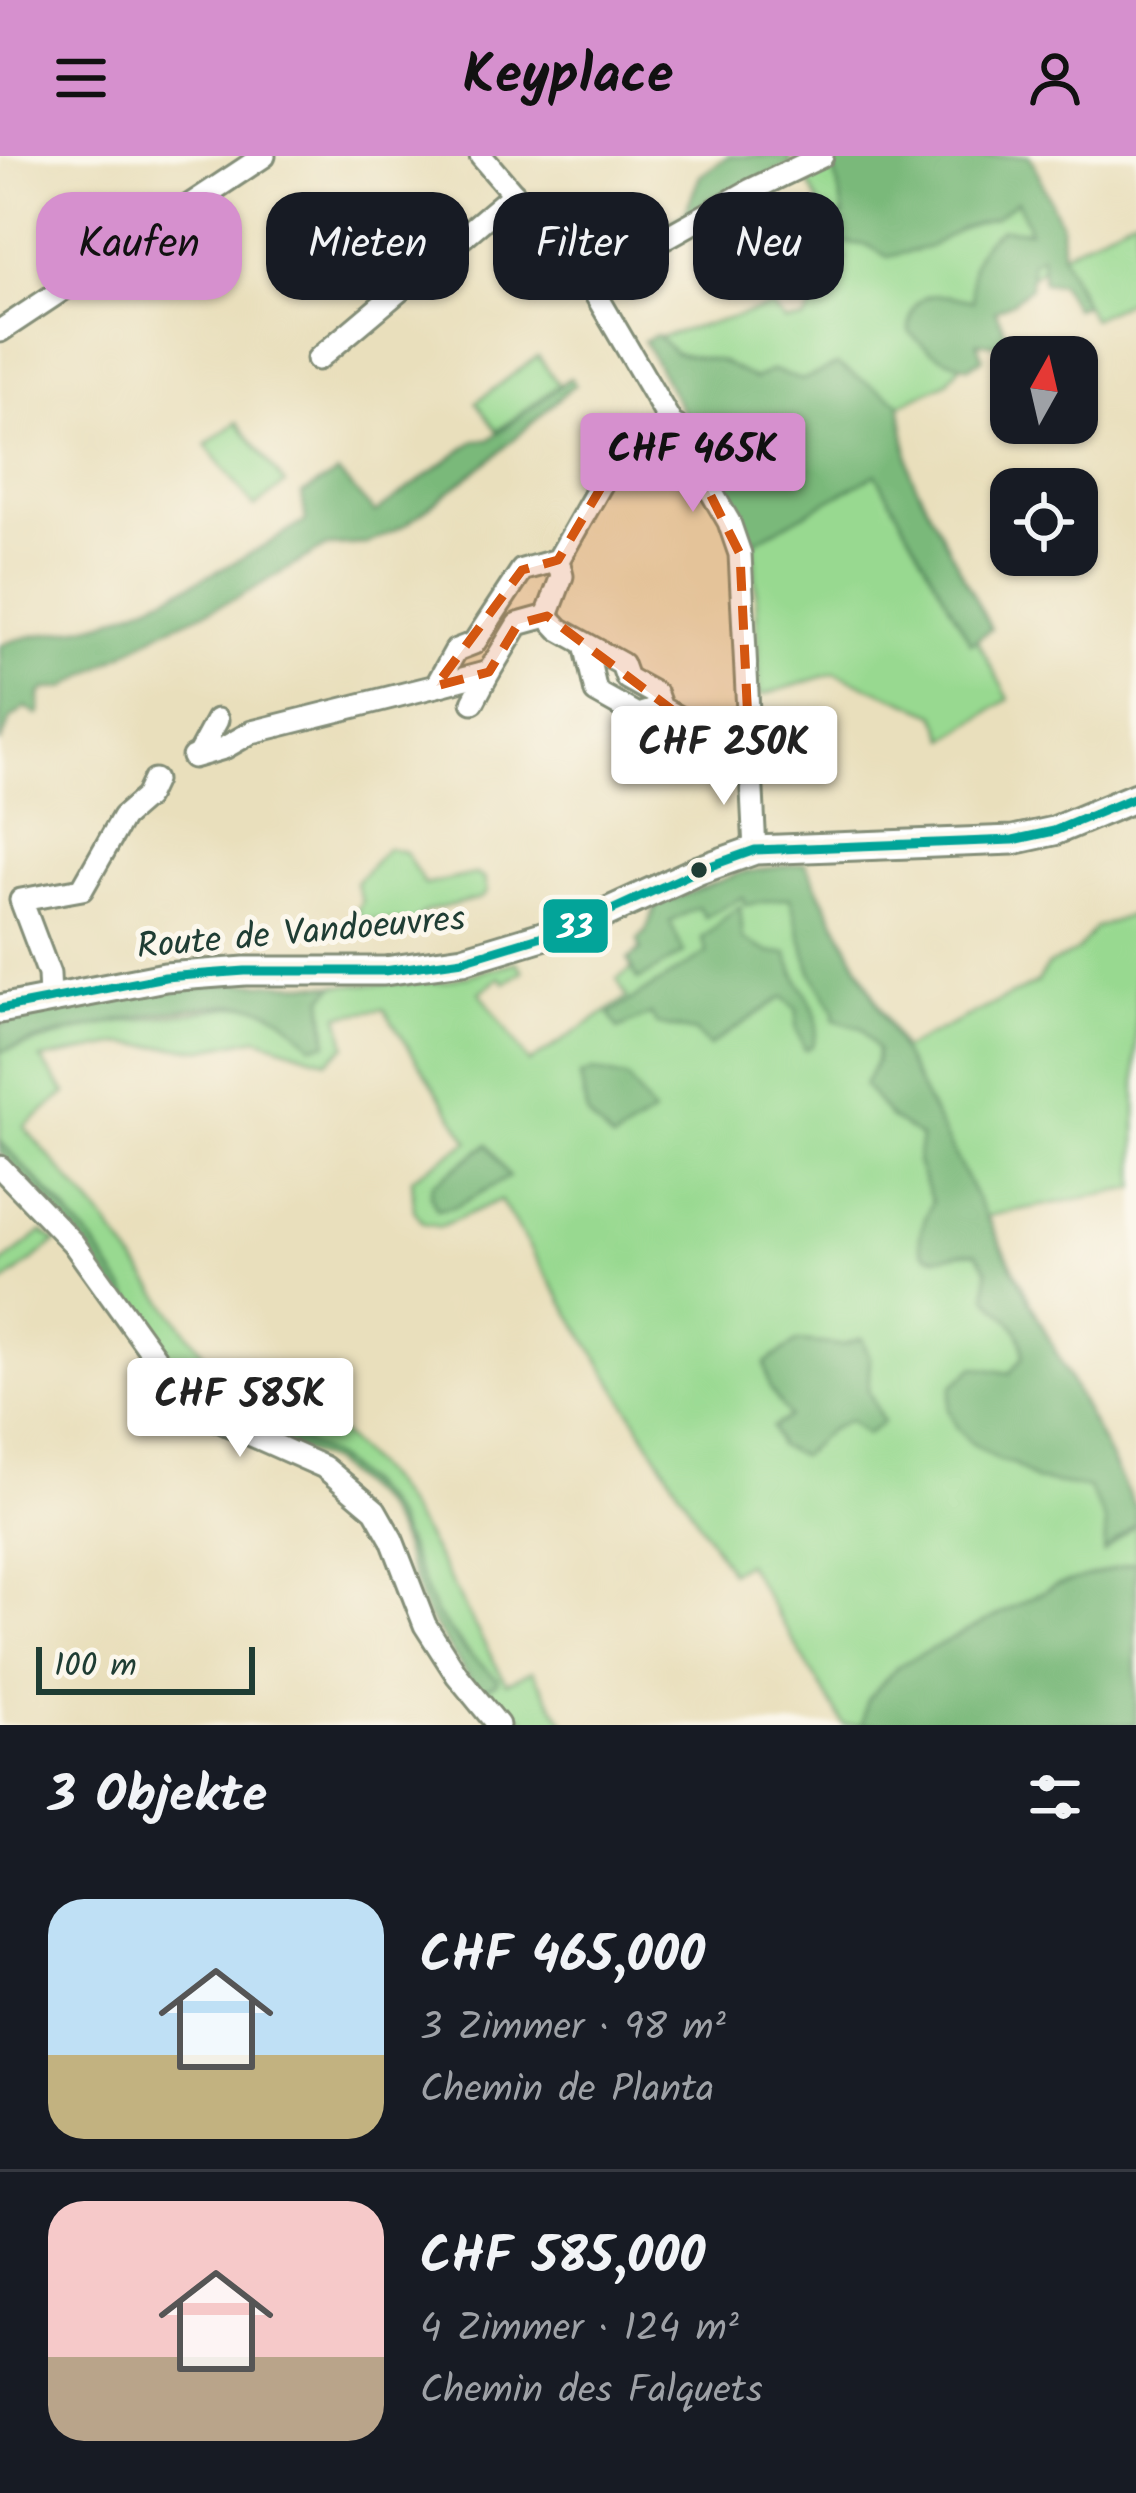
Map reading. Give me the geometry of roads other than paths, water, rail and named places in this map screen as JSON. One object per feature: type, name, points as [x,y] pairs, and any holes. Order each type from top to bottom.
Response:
[{"type":"main road","name":"Route de Vandoeuvres","points":[[11,1007],[165,977],[250,971],[384,971],[463,960],[579,925],[755,850],[1013,840],[1054,831],[1136,796]]},
{"type":"street","points":[[0,331],[264,156]]},
{"type":"street","points":[[481,156],[512,192]]},
{"type":"street","points":[[669,236],[822,156]]},
{"type":"street","points":[[318,359],[493,212]]},
{"type":"street","points":[[600,300],[676,426],[729,522],[740,554],[755,850]]},
{"type":"street","points":[[547,616],[562,576],[558,560],[612,465],[676,426]]},
{"type":"street","points":[[436,686],[456,650],[475,643],[522,570],[558,560]]},
{"type":"street","points":[[547,616],[560,629],[622,664],[627,677],[656,694],[662,708],[695,727],[748,723]]},
{"type":"street","points":[[472,702],[518,624],[547,616]]},
{"type":"street","points":[[585,644],[596,692],[637,715],[662,708]]},
{"type":"street","points":[[217,721],[196,756],[224,748],[252,732],[489,672]]},
{"type":"street","points":[[50,998],[49,974],[21,900],[82,890],[123,817],[146,797],[154,780]]},
{"type":"street","points":[[0,1167],[73,1243],[184,1398],[212,1417],[324,1467],[375,1510],[392,1540],[425,1625],[457,1675],[498,1725]]}]
